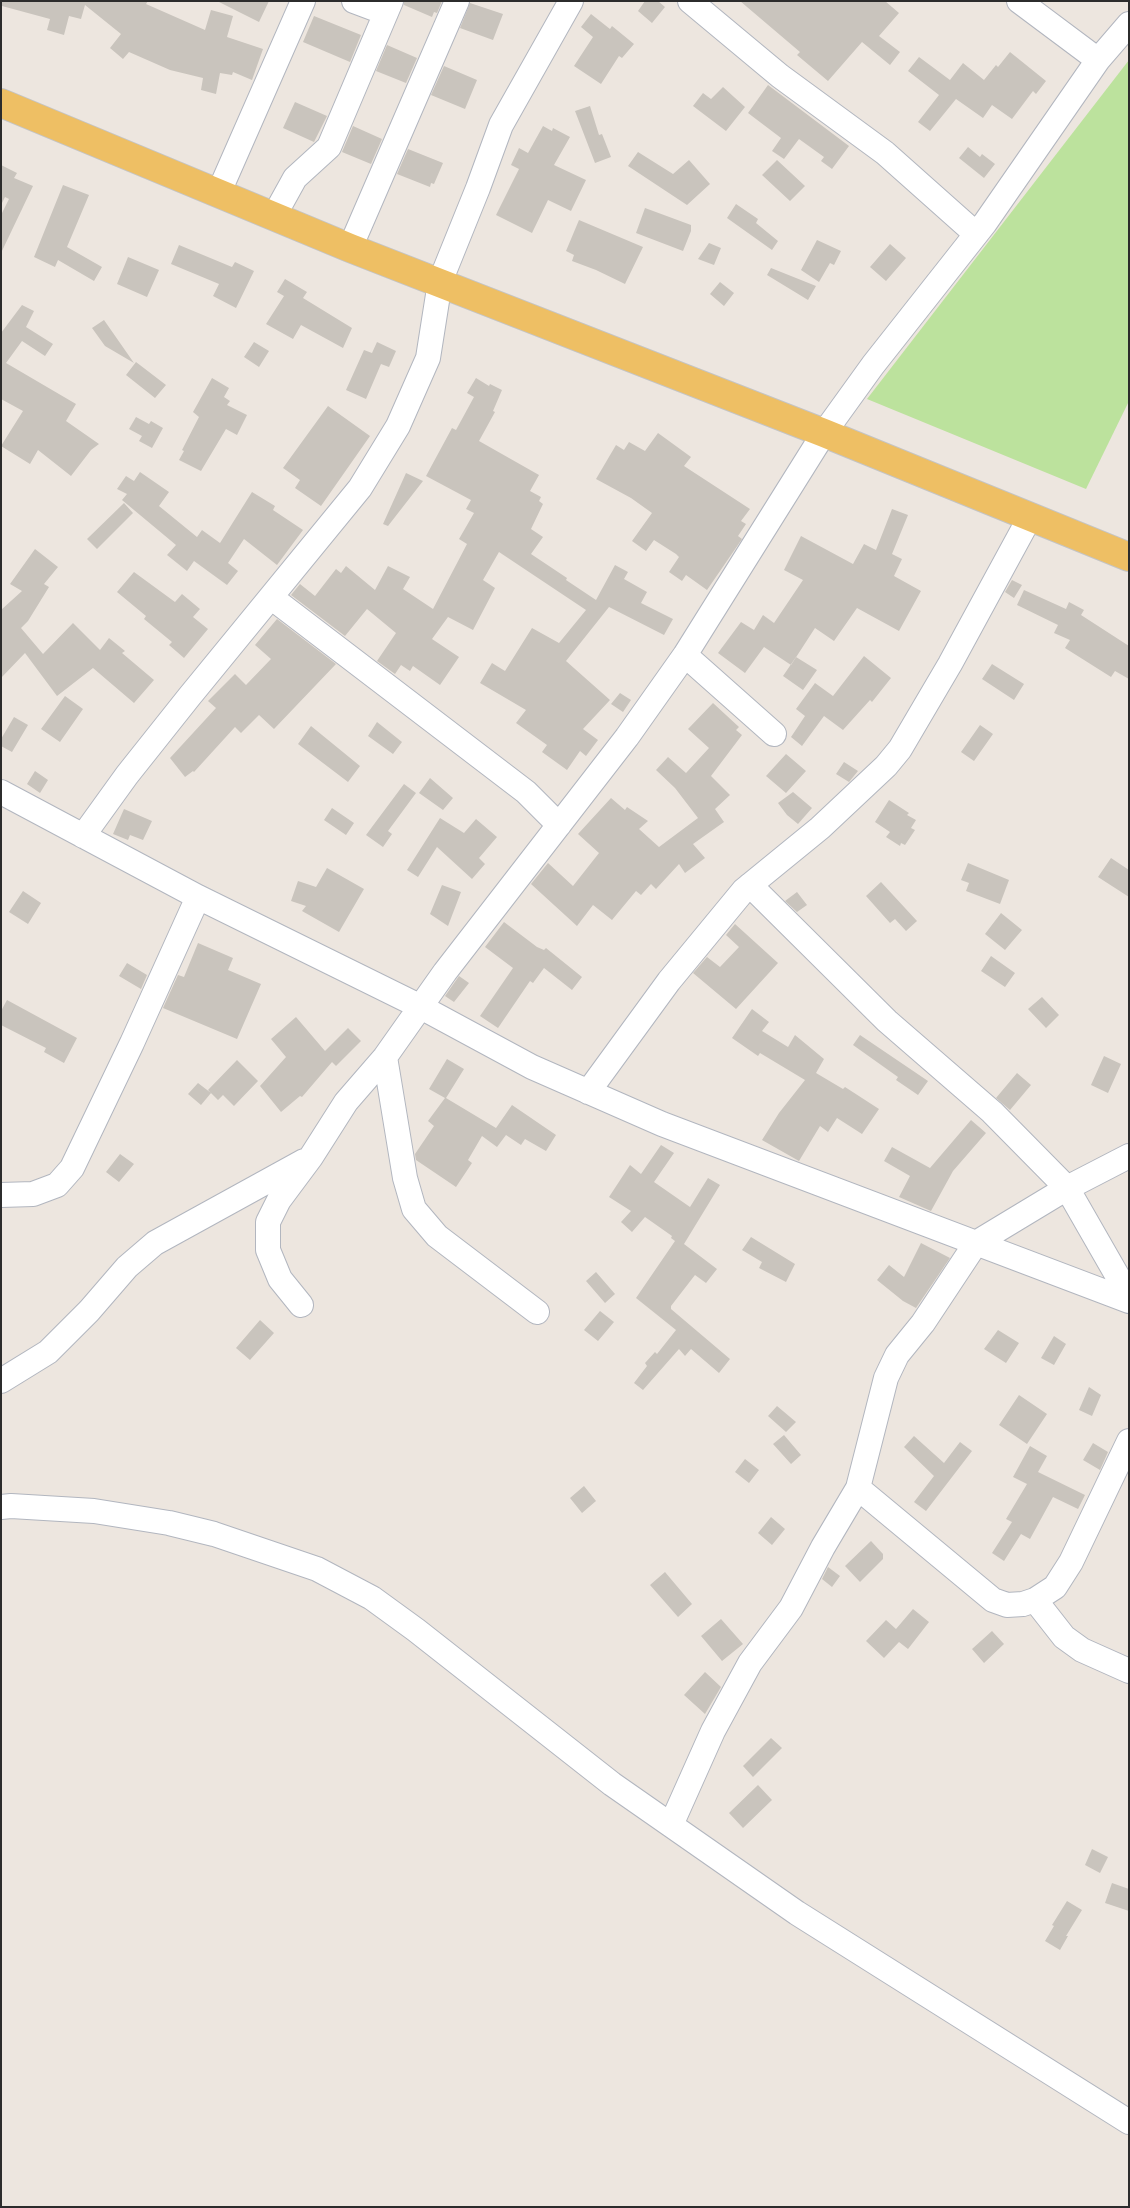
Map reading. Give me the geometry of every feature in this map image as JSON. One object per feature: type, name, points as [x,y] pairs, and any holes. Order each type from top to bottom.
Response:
[{"type":"main road","points":[[1,103],[350,248],[824,432],[1129,557]]},
{"type":"street","points":[[219,192],[303,1]]},
{"type":"street","points":[[274,216],[295,178],[329,147],[388,7],[354,1]]},
{"type":"street","points":[[350,248],[457,1]]},
{"type":"street","points":[[82,836],[127,775],[360,488],[398,426],[428,358],[440,282],[501,125],[571,1]]},
{"type":"street","points":[[690,1],[780,76],[885,153],[976,234]]},
{"type":"street","points":[[1019,1],[1098,60]]},
{"type":"street","points":[[301,1305],[280,1279],[268,1250],[268,1222],[279,1200],[311,1157],[346,1102],[384,1057],[419,1006],[616,752],[685,655],[824,432],[873,365],[976,234],[1098,60],[1129,24]]},
{"type":"street","points":[[588,1092],[669,981],[750,885],[820,828],[886,766],[900,749],[950,664],[1030,517]]},
{"type":"street","points":[[272,598],[526,792],[559,825]]},
{"type":"street","points":[[685,655],[774,734]]},
{"type":"street","points":[[1,792],[198,897],[419,1006],[532,1068],[662,1124],[1129,1300]]},
{"type":"street","points":[[750,885],[886,1021],[992,1112],[1067,1188],[1129,1296]]},
{"type":"street","points":[[1,1195],[33,1194],[57,1185],[72,1168],[132,1043],[198,897]]},
{"type":"street","points":[[384,1057],[405,1178],[414,1209],[437,1236],[537,1312]]},
{"type":"street","points":[[670,1825],[713,1732],[750,1662],[791,1608],[823,1547],[858,1488],[886,1378],[897,1355],[923,1323],[976,1243],[1067,1188],[1129,1156]]},
{"type":"street","points":[[1,1381],[48,1352],[89,1311],[127,1267],[156,1243],[311,1157]]},
{"type":"street","points":[[858,1488],[993,1600],[1008,1605],[1023,1604],[1035,1600],[1055,1587],[1071,1562],[1129,1441]]},
{"type":"street","points":[[1,1507],[94,1511],[169,1523],[214,1534],[317,1569],[372,1598],[612,1784],[797,1913],[1129,2122]]},
{"type":"street","points":[[1035,1600],[1064,1637],[1082,1650],[1129,1670]]},
{"type":"green space","points":[[1129,60],[1129,401],[1086,489],[867,399]]},
{"type":"building","points":[[2,1],[148,1],[146,4],[205,30],[211,10],[233,16],[227,37],[263,49],[252,80],[233,72],[232,75],[220,73],[216,94],[201,90],[203,78],[170,70],[129,52],[123,59],[110,48],[121,34],[85,5],[81,19],[69,16],[64,35],[47,30],[50,19],[2,6]]},
{"type":"building","points":[[217,1],[269,1],[259,22]]},
{"type":"building","points":[[404,1],[442,1],[437,13],[434,12],[432,17],[404,5]]},
{"type":"building","points":[[645,1],[658,1],[665,7],[652,23],[638,11]]},
{"type":"building","points":[[740,1],[885,1],[899,13],[879,36],[900,52],[890,65],[862,42],[828,81],[797,55],[800,52]]},
{"type":"building","points":[[470,3],[503,14],[493,40],[460,28]]},
{"type":"building","points":[[591,14],[610,29],[612,26],[634,44],[622,58],[619,56],[601,84],[574,66],[593,37],[581,27]]},
{"type":"building","points":[[314,16],[361,35],[350,62],[303,42]]},
{"type":"building","points":[[387,45],[417,58],[406,83],[376,71]]},
{"type":"building","points":[[1010,52],[1046,81],[1036,94],[1033,91],[1012,119],[992,105],[983,118],[956,99],[930,131],[918,122],[939,95],[908,71],[919,57],[950,80],[963,63],[984,80]]},
{"type":"building","points":[[444,66],[477,80],[465,109],[431,95]]},
{"type":"building","points":[[768,85],[849,146],[832,169],[821,161],[824,157],[799,139],[784,159],[772,151],[781,138],[748,113]]},
{"type":"building","points":[[723,87],[745,107],[726,131],[693,106],[703,93],[711,99]]},
{"type":"building","points":[[295,102],[327,116],[314,142],[283,128]]},
{"type":"building","points":[[590,106],[599,135],[602,134],[611,157],[595,163],[575,111]]},
{"type":"building","points":[[353,126],[382,139],[371,164],[342,152]]},
{"type":"building","points":[[543,126],[552,131],[553,128],[570,137],[554,165],[586,180],[571,211],[548,200],[532,233],[496,215],[519,169],[511,165],[519,148],[528,153]]},
{"type":"building","points":[[968,147],[980,157],[982,154],[995,164],[984,178],[959,158]]},
{"type":"building","points":[[408,149],[443,163],[434,184],[431,183],[430,187],[397,174]]},
{"type":"building","points":[[638,152],[673,174],[689,160],[710,184],[687,205],[628,166]]},
{"type":"building","points":[[777,160],[805,186],[790,201],[762,175]]},
{"type":"building","points":[[1,165],[17,173],[14,178],[33,186],[1,253],[1,215],[9,199],[5,197],[1,205]]},
{"type":"building","points":[[63,185],[89,195],[67,247],[102,267],[94,281],[58,260],[55,267],[34,257]]},
{"type":"building","points":[[736,204],[758,219],[756,223],[778,241],[772,250],[727,218]]},
{"type":"building","points":[[645,208],[691,225],[691,231],[683,251],[636,233]]},
{"type":"building","points":[[579,220],[643,247],[625,284],[572,261],[574,255],[566,251]]},
{"type":"building","points":[[817,240],[841,251],[834,265],[830,263],[819,282],[801,270]]},
{"type":"building","points":[[709,243],[721,248],[714,265],[698,259]]},
{"type":"building","points":[[890,244],[906,258],[886,281],[870,267]]},
{"type":"building","points":[[179,245],[232,267],[235,262],[254,271],[236,308],[213,296],[219,284],[171,264]]},
{"type":"building","points":[[128,257],[159,270],[147,297],[117,284]]},
{"type":"building","points":[[771,268],[816,286],[808,300],[767,275]]},
{"type":"building","points":[[285,279],[307,292],[303,298],[352,328],[343,348],[301,325],[293,339],[266,324],[284,296],[277,292]]},
{"type":"building","points":[[720,282],[734,293],[724,306],[710,294]]},
{"type":"building","points":[[22,305],[34,311],[26,327],[53,344],[45,356],[22,341],[6,363],[76,404],[66,421],[99,444],[91,450],[71,476],[38,450],[30,464],[1,446],[23,411],[1,399],[1,333]]},
{"type":"building","points":[[104,320],[134,363],[105,346],[92,328]]},
{"type":"building","points":[[254,342],[269,351],[259,367],[244,357]]},
{"type":"building","points":[[377,342],[396,351],[389,367],[381,364],[366,399],[346,390],[364,350],[372,353]]},
{"type":"building","points":[[136,362],[166,385],[155,398],[126,375]]},
{"type":"building","points":[[212,378],[229,388],[224,397],[230,401],[227,405],[247,415],[237,435],[226,429],[201,471],[179,460],[199,417],[193,412]]},
{"type":"building","points":[[476,378],[489,386],[490,384],[502,390],[493,411],[495,412],[479,441],[539,475],[530,491],[541,497],[539,501],[543,504],[531,529],[543,537],[531,554],[596,600],[615,565],[628,572],[624,579],[647,592],[641,603],[673,619],[664,635],[609,607],[566,661],[610,700],[583,729],[598,740],[586,756],[580,751],[567,770],[542,752],[547,745],[516,723],[526,710],[480,683],[492,663],[505,671],[532,628],[559,643],[586,610],[499,552],[483,580],[495,588],[473,630],[448,617],[432,639],[459,657],[440,685],[413,666],[410,671],[401,665],[395,674],[377,661],[396,633],[367,609],[345,636],[291,595],[300,584],[315,596],[336,569],[341,573],[346,566],[375,590],[388,566],[410,577],[403,589],[433,609],[467,544],[459,539],[474,513],[466,509],[471,500],[426,476],[452,428],[456,430],[474,397],[467,393]]},
{"type":"building","points":[[328,406],[370,436],[321,506],[295,488],[300,480],[283,468]]},
{"type":"building","points":[[136,417],[149,424],[151,421],[163,428],[152,448],[139,441],[142,436],[129,429]]},
{"type":"building","points":[[658,433],[691,457],[684,466],[750,509],[741,521],[746,524],[738,536],[742,539],[707,590],[686,575],[682,581],[669,572],[679,557],[676,554],[654,540],[646,551],[632,541],[652,513],[631,498],[596,479],[616,445],[624,450],[629,442],[645,451]]},
{"type":"building","points":[[140,472],[169,492],[159,506],[197,537],[202,530],[220,543],[252,492],[275,506],[273,510],[303,530],[277,565],[244,539],[228,563],[238,571],[227,585],[194,561],[187,571],[167,555],[176,545],[122,500],[127,494],[117,489],[126,476],[134,481]]},
{"type":"building","points":[[406,473],[423,481],[388,526],[383,524]]},
{"type":"building","points":[[124,503],[133,513],[97,549],[87,539]]},
{"type":"building","points":[[892,509],[908,515],[892,554],[902,559],[894,576],[921,591],[899,631],[857,608],[834,641],[815,628],[791,665],[764,647],[745,673],[718,653],[741,622],[754,630],[763,615],[774,623],[803,580],[784,570],[801,536],[853,564],[864,544],[876,550]]},
{"type":"building","points":[[35,549],[58,567],[44,584],[49,587],[28,621],[21,628],[43,654],[73,623],[100,650],[109,638],[125,651],[122,653],[154,680],[134,703],[93,668],[57,696],[25,653],[1,678],[1,610],[22,591],[10,584]]},
{"type":"building","points":[[134,572],[175,602],[182,594],[200,609],[193,617],[208,629],[184,658],[169,645],[172,642],[144,619],[146,616],[117,592]]},
{"type":"building","points":[[1012,580],[1022,585],[1014,598],[1005,592]]},
{"type":"building","points":[[1024,590],[1066,609],[1069,602],[1084,610],[1081,615],[1129,646],[1129,679],[1115,671],[1111,677],[1065,648],[1070,640],[1054,633],[1058,625],[1017,605]]},
{"type":"building","points":[[277,619],[336,664],[274,729],[259,715],[241,733],[235,727],[194,772],[185,777],[170,758],[216,708],[208,701],[235,674],[246,685],[271,659],[255,645]]},
{"type":"building","points":[[864,656],[891,678],[872,702],[870,700],[843,730],[824,716],[802,746],[791,737],[805,716],[796,709],[815,683],[833,696]]},
{"type":"building","points":[[796,657],[817,670],[803,690],[783,676]]},
{"type":"building","points":[[992,664],[1024,684],[1014,700],[982,679]]},
{"type":"building","points":[[620,693],[631,700],[623,712],[611,704]]},
{"type":"building","points":[[65,696],[83,709],[60,742],[41,729]]},
{"type":"building","points":[[713,703],[739,727],[736,730],[742,735],[711,776],[730,795],[715,809],[724,822],[693,844],[705,858],[685,873],[679,864],[656,889],[651,884],[641,895],[636,891],[612,920],[593,905],[577,926],[531,884],[548,863],[573,886],[599,853],[578,834],[611,798],[625,810],[627,807],[648,821],[639,829],[659,847],[698,818],[675,788],[656,770],[668,757],[686,773],[709,748],[688,729]]},
{"type":"building","points":[[14,717],[28,725],[12,752],[1,746],[1,739]]},
{"type":"building","points":[[377,722],[402,742],[393,754],[368,736]]},
{"type":"building","points":[[980,725],[993,734],[974,761],[961,752]]},
{"type":"building","points":[[311,726],[360,766],[348,782],[298,744]]},
{"type":"building","points":[[786,754],[806,771],[786,793],[766,776]]},
{"type":"building","points":[[844,762],[858,771],[849,782],[836,774]]},
{"type":"building","points":[[35,771],[48,780],[40,793],[27,784]]},
{"type":"building","points":[[430,778],[453,798],[443,810],[419,793]]},
{"type":"building","points":[[404,784],[416,793],[388,831],[392,834],[383,847],[366,835]]},
{"type":"building","points":[[793,792],[812,808],[798,824],[787,815],[778,803]]},
{"type":"building","points":[[889,800],[916,820],[911,828],[915,830],[905,845],[901,843],[900,846],[886,837],[890,832],[875,822]]},
{"type":"building","points":[[332,808],[354,823],[346,835],[324,820]]},
{"type":"building","points":[[124,809],[152,821],[143,840],[130,835],[128,840],[113,834]]},
{"type":"building","points":[[440,818],[464,833],[476,819],[497,837],[479,858],[485,864],[472,879],[437,847],[418,877],[407,870]]},
{"type":"building","points":[[1111,858],[1129,870],[1129,897],[1098,877]]},
{"type":"building","points":[[968,863],[1009,880],[1000,904],[966,891],[969,883],[961,880]]},
{"type":"building","points":[[327,868],[364,889],[339,932],[302,911],[306,906],[291,901],[298,881],[316,887]]},
{"type":"building","points":[[881,882],[917,921],[906,931],[895,919],[890,923],[866,896]]},
{"type":"building","points":[[442,885],[461,892],[448,926],[430,914]]},
{"type":"building","points":[[23,891],[41,903],[28,924],[9,912]]},
{"type":"building","points":[[797,892],[807,905],[797,912],[785,901]]},
{"type":"building","points":[[1001,913],[1022,930],[1005,950],[985,934]]},
{"type":"building","points":[[504,922],[537,947],[544,950],[546,948],[582,977],[572,990],[544,968],[533,983],[530,981],[498,1028],[480,1016],[513,968],[485,947]]},
{"type":"building","points":[[735,924],[778,963],[736,1009],[693,973],[707,957],[720,967],[739,947],[726,935]]},
{"type":"building","points":[[198,943],[233,958],[228,970],[261,984],[237,1039],[163,1008],[178,975],[184,977]]},
{"type":"building","points":[[991,956],[1015,973],[1005,987],[981,971]]},
{"type":"building","points":[[127,963],[147,975],[141,989],[119,976]]},
{"type":"building","points":[[459,976],[469,983],[454,1002],[445,996]]},
{"type":"building","points":[[1042,997],[1059,1015],[1046,1028],[1028,1009]]},
{"type":"building","points":[[7,1000],[77,1038],[64,1063],[44,1052],[46,1048],[1,1025],[1,1011]]},
{"type":"building","points":[[752,1009],[769,1022],[762,1031],[788,1047],[795,1035],[824,1059],[816,1073],[843,1089],[845,1087],[879,1109],[862,1134],[837,1118],[828,1132],[820,1126],[799,1161],[762,1140],[779,1113],[805,1080],[760,1053],[758,1056],[732,1038]]},
{"type":"building","points":[[296,1017],[325,1051],[348,1028],[361,1041],[336,1066],[332,1062],[302,1097],[300,1096],[281,1112],[260,1086],[286,1057],[271,1039]]},
{"type":"building","points":[[860,1035],[928,1081],[918,1095],[896,1080],[898,1077],[853,1045]]},
{"type":"building","points":[[1104,1056],[1121,1064],[1108,1093],[1091,1085]]},
{"type":"building","points":[[447,1059],[464,1069],[446,1098],[496,1128],[512,1105],[556,1135],[546,1151],[525,1139],[521,1145],[506,1135],[497,1147],[482,1136],[468,1160],[472,1163],[456,1187],[416,1160],[415,1154],[434,1126],[428,1121],[445,1098],[429,1089]]},
{"type":"building","points":[[237,1060],[258,1081],[234,1106],[223,1095],[218,1100],[208,1090]]},
{"type":"building","points":[[1017,1073],[1031,1085],[1010,1110],[996,1098]]},
{"type":"building","points":[[198,1083],[211,1093],[201,1105],[188,1094]]},
{"type":"building","points":[[971,1120],[986,1133],[953,1171],[931,1211],[899,1197],[910,1176],[884,1161],[892,1147],[930,1168]]},
{"type":"building","points":[[661,1145],[674,1153],[654,1182],[690,1207],[708,1178],[720,1185],[684,1244],[717,1269],[706,1283],[695,1275],[671,1306],[671,1309],[730,1359],[719,1373],[691,1349],[685,1356],[679,1349],[643,1390],[634,1383],[647,1366],[645,1363],[655,1352],[657,1354],[676,1330],[636,1298],[675,1241],[671,1238],[672,1236],[645,1217],[632,1232],[621,1222],[631,1211],[609,1197],[630,1165],[641,1174]]},
{"type":"building","points":[[120,1154],[134,1164],[119,1182],[106,1172]]},
{"type":"building","points":[[751,1237],[795,1264],[786,1282],[759,1268],[762,1262],[742,1250]]},
{"type":"building","points":[[921,1243],[950,1258],[916,1308],[903,1301],[877,1280],[889,1265],[904,1277]]},
{"type":"building","points":[[596,1272],[615,1294],[605,1303],[586,1281]]},
{"type":"building","points":[[600,1311],[614,1322],[598,1341],[584,1330]]},
{"type":"building","points":[[260,1320],[274,1333],[250,1360],[236,1348]]},
{"type":"building","points":[[998,1330],[1019,1343],[1006,1363],[984,1349]]},
{"type":"building","points":[[1054,1336],[1066,1344],[1054,1365],[1041,1358]]},
{"type":"building","points":[[1089,1387],[1101,1395],[1092,1416],[1079,1410]]},
{"type":"building","points":[[1019,1395],[1047,1414],[1027,1444],[999,1425]]},
{"type":"building","points":[[777,1406],[796,1422],[786,1432],[768,1416]]},
{"type":"building","points":[[784,1435],[801,1455],[791,1464],[773,1444]]},
{"type":"building","points":[[914,1436],[944,1463],[960,1442],[972,1451],[926,1511],[914,1502],[934,1476],[904,1447]]},
{"type":"building","points":[[1093,1443],[1108,1452],[1100,1470],[1083,1460]]},
{"type":"building","points":[[1030,1446],[1047,1456],[1038,1472],[1085,1495],[1078,1509],[1053,1497],[1030,1539],[1021,1534],[1004,1561],[992,1553],[1012,1522],[1006,1519],[1027,1484],[1013,1477]]},
{"type":"building","points":[[745,1459],[759,1470],[749,1483],[735,1472]]},
{"type":"building","points":[[584,1486],[596,1501],[582,1513],[570,1498]]},
{"type":"building","points":[[771,1517],[785,1529],[772,1545],[758,1533]]},
{"type":"building","points":[[871,1541],[883,1554],[883,1559],[860,1582],[845,1566]]},
{"type":"building","points":[[828,1567],[840,1576],[832,1587],[822,1579]]},
{"type":"building","points":[[665,1572],[692,1604],[678,1617],[650,1585]]},
{"type":"building","points":[[913,1609],[929,1622],[908,1649],[899,1642],[884,1658],[866,1641],[886,1620],[896,1629]]},
{"type":"building","points":[[721,1619],[743,1644],[722,1661],[701,1636]]},
{"type":"building","points":[[992,1631],[1004,1644],[984,1663],[972,1649]]},
{"type":"building","points":[[705,1672],[721,1687],[705,1714],[684,1695]]},
{"type":"building","points":[[771,1738],[782,1748],[753,1777],[743,1766]]},
{"type":"building","points":[[758,1785],[772,1800],[743,1828],[729,1813]]},
{"type":"building","points":[[1092,1849],[1108,1857],[1100,1873],[1085,1865]]},
{"type":"building","points":[[1112,1883],[1129,1889],[1129,1911],[1105,1903]]},
{"type":"building","points":[[1067,1901],[1082,1910],[1060,1950],[1045,1941],[1054,1926],[1052,1925]]}]
